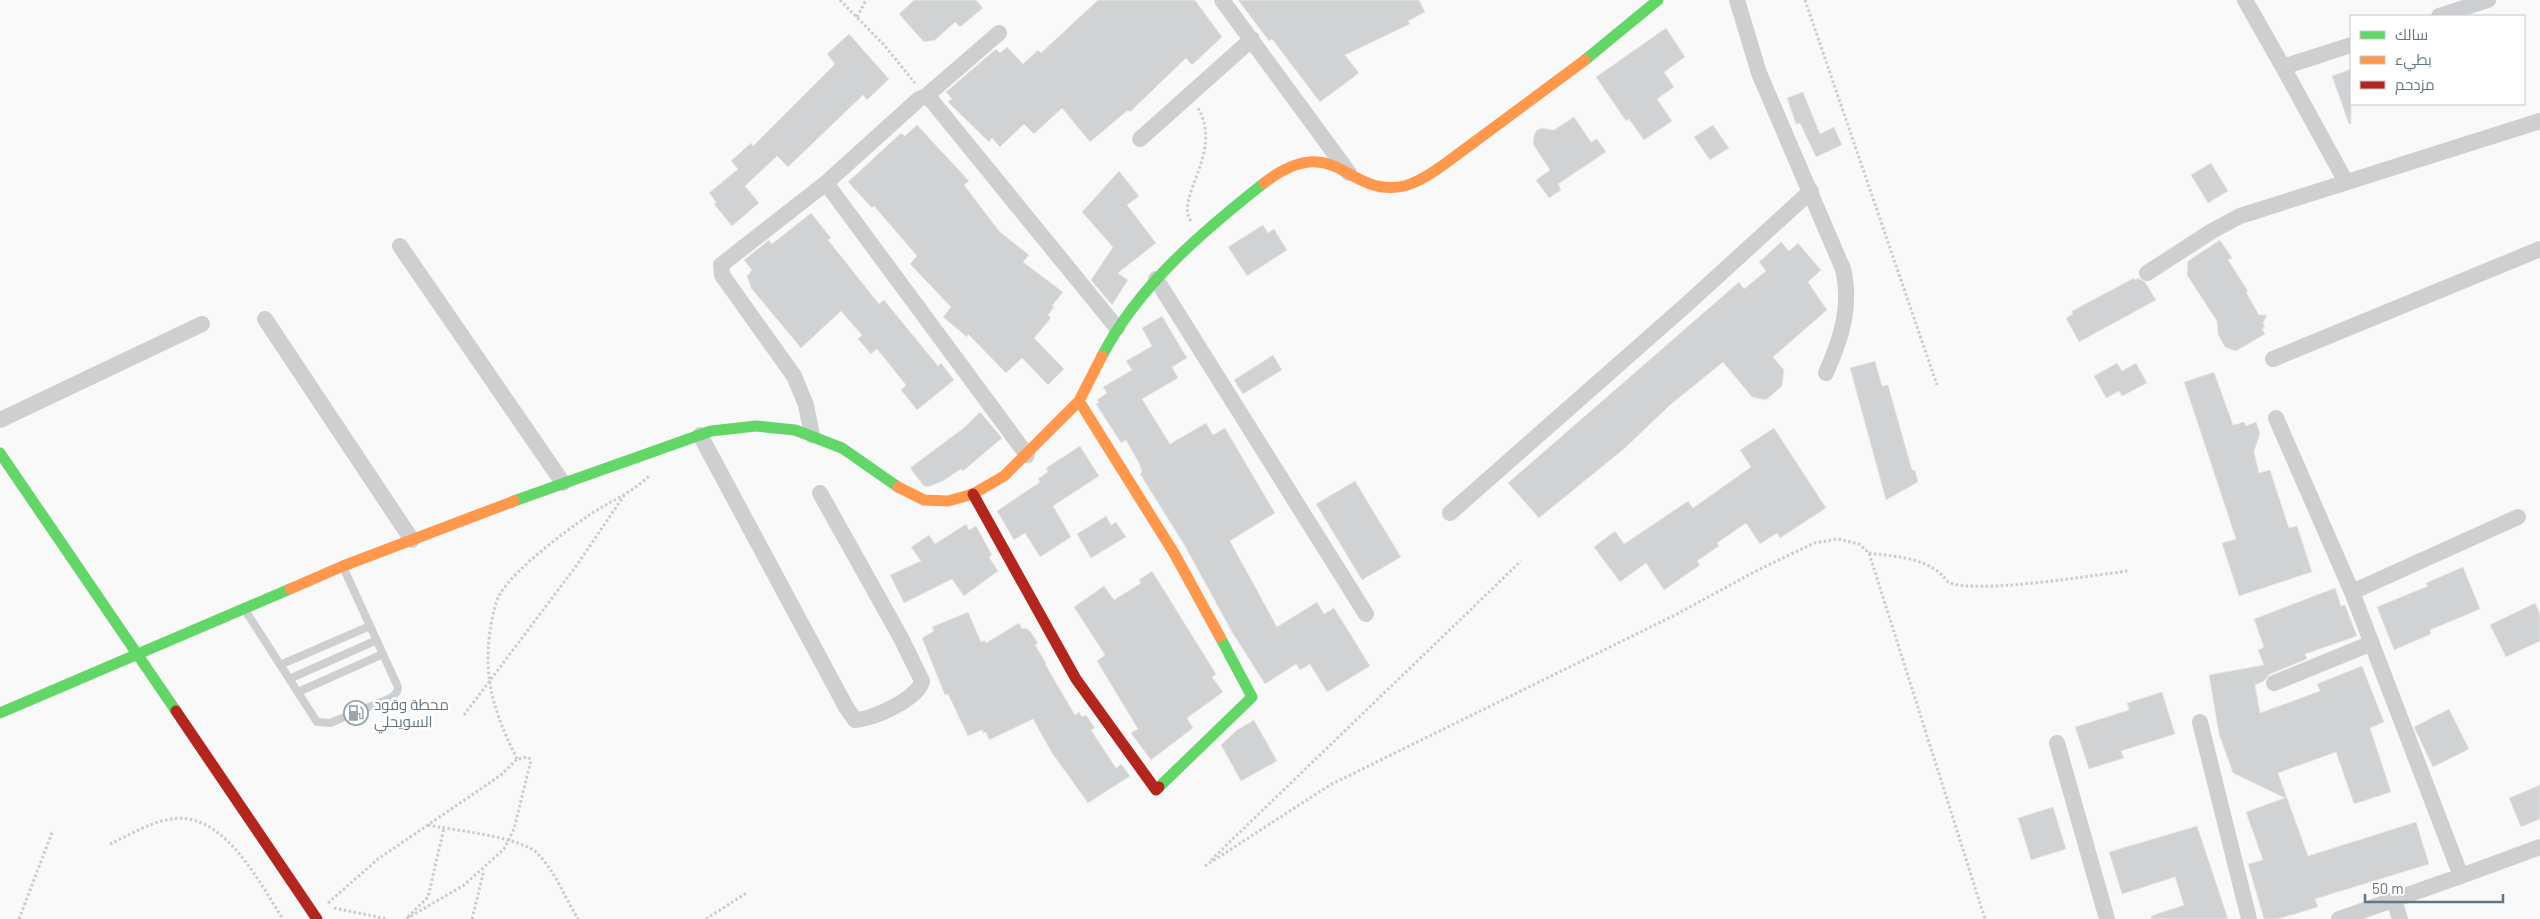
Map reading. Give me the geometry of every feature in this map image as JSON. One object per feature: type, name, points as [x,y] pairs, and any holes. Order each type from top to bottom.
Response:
[{"type":"street","points":[[1222,0],[1350,174]]},
{"type":"street","points":[[0,713],[343,566],[563,482],[700,435],[756,426],[795,430],[842,448],[896,486],[924,500],[948,501],[973,494],[1004,476],[1079,401],[1116,328],[1156,279],[1228,211],[1290,166],[1317,161],[1350,174],[1375,187],[1389,190],[1406,186],[1421,178],[1506,119],[1658,0]]},
{"type":"street","points":[[1737,0],[1759,73],[1837,250],[1846,281],[1847,299],[1842,332],[1826,373]]},
{"type":"street","points":[[2245,0],[2346,182]]},
{"type":"street","points":[[2441,15],[2488,0]]},
{"type":"street","points":[[812,436],[806,405],[794,376],[720,269],[726,260],[826,183],[919,99],[926,96],[999,34]]},
{"type":"street","points":[[1140,139],[1252,40]]},
{"type":"street","points":[[2283,67],[2350,45]]},
{"type":"street","points":[[926,96],[1116,328]]},
{"type":"street","points":[[2147,273],[2212,230],[2240,216],[2540,121]]},
{"type":"street","points":[[826,183],[1027,455]]},
{"type":"street","points":[[1450,513],[1686,305],[1811,191]]},
{"type":"street","points":[[400,246],[563,482]]},
{"type":"street","points":[[2273,359],[2540,249]]},
{"type":"street","points":[[1156,279],[1366,614]]},
{"type":"street","points":[[265,320],[412,540]]},
{"type":"street","points":[[0,420],[202,324]]},
{"type":"street","points":[[973,494],[1076,679],[1156,790],[1252,697],[1174,553],[1079,401]]},
{"type":"street","points":[[2276,418],[2352,592],[2461,876]]},
{"type":"street","points":[[700,435],[846,708],[855,720],[861,720],[881,712],[916,693],[921,688],[922,681],[901,638],[820,493]]},
{"type":"street","points":[[0,453],[317,919]]},
{"type":"street","points":[[2352,592],[2518,517]]},
{"type":"street","points":[[2274,683],[2372,643]]},
{"type":"street","points":[[2200,722],[2249,919]]},
{"type":"street","points":[[2057,743],[2107,919]]},
{"type":"street","points":[[2339,919],[2540,847]]},
{"type":"street","points":[[2394,900],[2400,919]]},
{"type":"lane","points":[[244,608],[317,722],[326,724],[391,698],[395,696],[398,687],[343,566]]},
{"type":"lane","points":[[280,665],[370,626]]},
{"type":"lane","points":[[289,679],[377,640]]},
{"type":"lane","points":[[298,692],[383,654]]},
{"type":"path","points":[[840,0],[905,70],[926,96]]},
{"type":"path","points":[[857,17],[866,0]]},
{"type":"path","points":[[1804,0],[1938,385]]},
{"type":"path","points":[[1190,95],[1203,117],[1206,139],[1204,156],[1187,203],[1187,211],[1190,220],[1204,232]]},
{"type":"path","points":[[517,759],[495,707],[489,680],[487,655],[492,619],[501,594],[527,565],[568,530],[627,492],[654,470],[656,462],[654,450]]},
{"type":"path","points":[[464,715],[577,566],[627,492]]},
{"type":"path","points":[[1521,561],[1205,866],[1330,785],[1675,615],[1772,563],[1814,543],[1829,540],[1859,544],[1869,552],[1923,562],[1939,570],[1948,582],[1971,586],[1997,586],[2128,571]]},
{"type":"path","points":[[1869,552],[1985,919]]},
{"type":"path","points":[[388,919],[336,908],[324,908],[378,859],[500,775],[517,759],[528,757],[531,764],[510,841],[484,869],[441,900],[406,919],[428,897],[444,828]]},
{"type":"path","points":[[110,844],[166,820],[192,820],[215,828],[244,860],[284,919]]},
{"type":"path","points":[[427,825],[510,841],[537,852],[578,919]]},
{"type":"path","points":[[19,919],[53,830]]},
{"type":"path","points":[[472,919],[484,869]]},
{"type":"path","points":[[706,919],[748,892]]},
{"type":"building","points":[[914,0],[976,0],[983,8],[960,27],[955,22],[935,40],[924,42],[899,14]]},
{"type":"building","points":[[1098,0],[1195,0],[1222,37],[1192,65],[1186,58],[1130,112],[1128,110],[1090,142],[1062,108],[1034,134],[1024,124],[1000,147],[992,138],[989,142],[948,102],[952,99],[946,92],[996,49],[1000,53],[1007,47],[1023,64],[1038,50],[1041,53]]},
{"type":"building","points":[[1238,0],[1419,0],[1425,12],[1408,21],[1410,24],[1345,55],[1359,73],[1320,102],[1272,39],[1269,41]]},
{"type":"building","points":[[1666,28],[1685,57],[1664,72],[1674,87],[1657,99],[1672,121],[1644,140],[1629,119],[1626,121],[1596,77]]},
{"type":"building","points":[[849,34],[889,79],[867,100],[863,95],[788,167],[777,156],[745,186],[759,203],[732,226],[714,204],[716,202],[709,193],[738,169],[731,161],[751,143],[753,146],[835,64],[827,54]]},
{"type":"building","points":[[2350,69],[2351,124],[2349,124],[2332,76]]},
{"type":"building","points":[[1803,92],[1820,134],[1834,127],[1842,145],[1816,157],[1800,123],[1796,124],[1787,98]]},
{"type":"building","points":[[1574,117],[1591,142],[1597,139],[1606,152],[1558,184],[1561,190],[1549,198],[1536,180],[1550,170],[1533,144],[1534,136],[1536,131],[1541,128],[1554,130]]},
{"type":"building","points":[[917,125],[969,181],[964,185],[999,231],[1029,255],[1023,262],[1063,292],[1052,306],[1054,307],[1048,315],[1051,318],[1034,338],[1064,369],[1048,385],[1022,358],[1006,373],[968,334],[967,337],[943,317],[951,307],[910,264],[917,256],[874,206],[872,208],[848,182],[901,133],[905,136]]},
{"type":"building","points":[[1713,125],[1729,148],[1710,160],[1694,137]]},
{"type":"building","points":[[2211,163],[2228,191],[2208,203],[2191,175]]},
{"type":"building","points":[[1119,171],[1139,196],[1127,205],[1156,243],[1118,273],[1128,280],[1112,305],[1091,280],[1113,247],[1082,212]]},
{"type":"building","points":[[811,213],[831,238],[828,240],[879,304],[884,300],[938,366],[941,363],[954,380],[917,410],[901,390],[906,385],[877,349],[871,354],[858,339],[862,335],[841,311],[801,348],[751,288],[747,276],[752,270],[744,260],[769,240],[772,244]]},
{"type":"building","points":[[1263,225],[1268,233],[1274,229],[1287,250],[1247,276],[1228,247]]},
{"type":"building","points":[[2220,240],[2232,258],[2228,260],[2248,291],[2246,292],[2259,315],[2267,315],[2263,323],[2265,327],[2262,329],[2265,334],[2236,351],[2225,347],[2218,334],[2217,321],[2187,275],[2188,261]]},
{"type":"building","points":[[1781,242],[1789,251],[1798,243],[1821,270],[1808,282],[1827,310],[1773,357],[1784,370],[1782,386],[1766,400],[1752,397],[1723,362],[1670,405],[1625,448],[1539,518],[1508,483],[1739,282],[1744,289],[1766,271],[1759,262]]},
{"type":"building","points":[[2134,278],[2135,280],[2138,278],[2145,282],[2156,300],[2079,342],[2066,318],[2073,314],[2072,311]]},
{"type":"building","points":[[1162,316],[1187,358],[1172,367],[1178,378],[1142,399],[1170,444],[1206,423],[1213,435],[1225,428],[1275,513],[1230,541],[1277,627],[1317,602],[1324,614],[1334,608],[1370,666],[1327,692],[1310,664],[1300,670],[1296,664],[1265,684],[1232,632],[1185,546],[1140,474],[1142,472],[1139,463],[1126,440],[1121,443],[1096,404],[1099,402],[1097,400],[1107,393],[1103,387],[1132,370],[1126,361],[1152,346],[1142,328]]},
{"type":"building","points":[[1273,355],[1282,370],[1243,394],[1234,380]]},
{"type":"building","points":[[1875,361],[1882,386],[1888,385],[1912,470],[1915,470],[1918,482],[1886,500],[1850,368]]},
{"type":"building","points":[[2117,363],[2122,371],[2136,363],[2147,383],[2122,396],[2119,391],[2106,398],[2094,376]]},
{"type":"building","points":[[2214,372],[2233,425],[2244,422],[2246,426],[2256,422],[2260,433],[2254,452],[2259,473],[2270,470],[2289,528],[2297,526],[2312,572],[2239,596],[2222,543],[2236,539],[2184,382]]},
{"type":"building","points":[[980,412],[1002,438],[963,471],[961,469],[943,481],[927,487],[923,485],[910,468],[965,427]]},
{"type":"building","points":[[1774,428],[1826,508],[1780,538],[1777,533],[1760,544],[1746,523],[1717,543],[1719,546],[1697,561],[1700,565],[1664,590],[1646,563],[1620,582],[1594,547],[1615,531],[1624,544],[1688,501],[1693,508],[1751,467],[1740,450]]},
{"type":"building","points":[[1080,446],[1099,476],[1053,506],[1071,537],[1040,557],[1025,533],[1014,540],[997,511],[1040,482],[1038,479],[1048,472],[1046,468]]},
{"type":"building","points":[[1355,481],[1401,557],[1362,580],[1316,504]]},
{"type":"building","points":[[1106,516],[1111,525],[1116,522],[1126,537],[1091,558],[1077,534]]},
{"type":"building","points":[[966,524],[969,530],[976,526],[992,555],[989,557],[998,571],[964,596],[952,579],[904,603],[890,575],[921,561],[911,547],[929,535],[935,544]]},
{"type":"building","points":[[2463,567],[2480,609],[2430,630],[2431,634],[2394,650],[2377,607],[2428,586],[2426,583]]},
{"type":"building","points":[[1152,571],[1216,674],[1212,677],[1223,692],[1187,718],[1193,728],[1151,760],[1131,733],[1138,729],[1097,661],[1105,655],[1074,607],[1104,586],[1114,600],[1141,583],[1139,580]]},
{"type":"building","points":[[2335,588],[2341,606],[2345,605],[2357,636],[2305,654],[2307,659],[2270,674],[2264,681],[2255,685],[2260,713],[2320,691],[2317,684],[2362,666],[2384,722],[2370,728],[2391,792],[2354,804],[2336,752],[2278,773],[2308,856],[2416,822],[2429,864],[2315,899],[2318,907],[2278,919],[2264,919],[2248,864],[2263,860],[2246,812],[2285,798],[2233,773],[2219,734],[2209,675],[2264,665],[2258,650],[2264,647],[2254,619]]},
{"type":"building","points":[[2535,603],[2540,614],[2540,641],[2506,657],[2490,625]]},
{"type":"building","points":[[968,612],[981,642],[985,640],[986,643],[1019,623],[1022,629],[1026,628],[1030,631],[1038,643],[1035,645],[1045,664],[1075,715],[1079,712],[1082,717],[1086,715],[1095,728],[1091,730],[1116,768],[1121,764],[1130,776],[1088,803],[1052,753],[1033,719],[989,740],[986,732],[983,733],[982,730],[968,736],[948,694],[945,695],[922,638],[934,631],[932,627]]},
{"type":"building","points":[[2162,692],[2175,734],[2121,751],[2124,758],[2089,769],[2075,727],[2129,710],[2127,703]]},
{"type":"building","points":[[2449,709],[2469,749],[2433,767],[2414,727]]},
{"type":"building","points":[[1254,720],[1277,761],[1241,781],[1221,745],[1237,730]]},
{"type":"building","points":[[2540,785],[2540,819],[2521,827],[2509,798]]},
{"type":"building","points":[[2053,807],[2066,849],[2031,860],[2018,818]]},
{"type":"building","points":[[2197,826],[2228,919],[2151,919],[2151,916],[2184,905],[2175,877],[2122,894],[2109,852]]},
{"type":"traffic: fast","points":[[1585,60],[1658,0]]},
{"type":"traffic: fast","points":[[1102,356],[1117,330],[1153,283],[1195,241],[1264,183]]},
{"type":"traffic: fast","points":[[514,501],[711,431],[756,426],[795,430],[842,448],[898,487]]},
{"type":"traffic: fast","points":[[0,453],[176,711]]},
{"type":"traffic: fast","points":[[0,713],[290,589]]},
{"type":"traffic: fast","points":[[1159,787],[1252,697],[1220,637]]},
{"type":"traffic: slow","points":[[1264,183],[1288,168],[1308,162],[1325,163],[1368,183],[1385,187],[1404,186],[1412,183],[1429,175],[1446,163],[1585,60]]},
{"type":"traffic: slow","points":[[898,487],[924,500],[948,501],[973,494],[1004,476],[1079,401],[1102,356]]},
{"type":"traffic: slow","points":[[1079,401],[1174,553],[1220,637]]},
{"type":"traffic: slow","points":[[290,589],[343,566],[514,501]]},
{"type":"traffic: jam","points":[[973,494],[1076,679],[1156,790],[1159,787]]},
{"type":"traffic: jam","points":[[176,711],[317,919]]},
{"type":"place","name":"محطة وقود السويحلي","points":[[356,713]]}]
